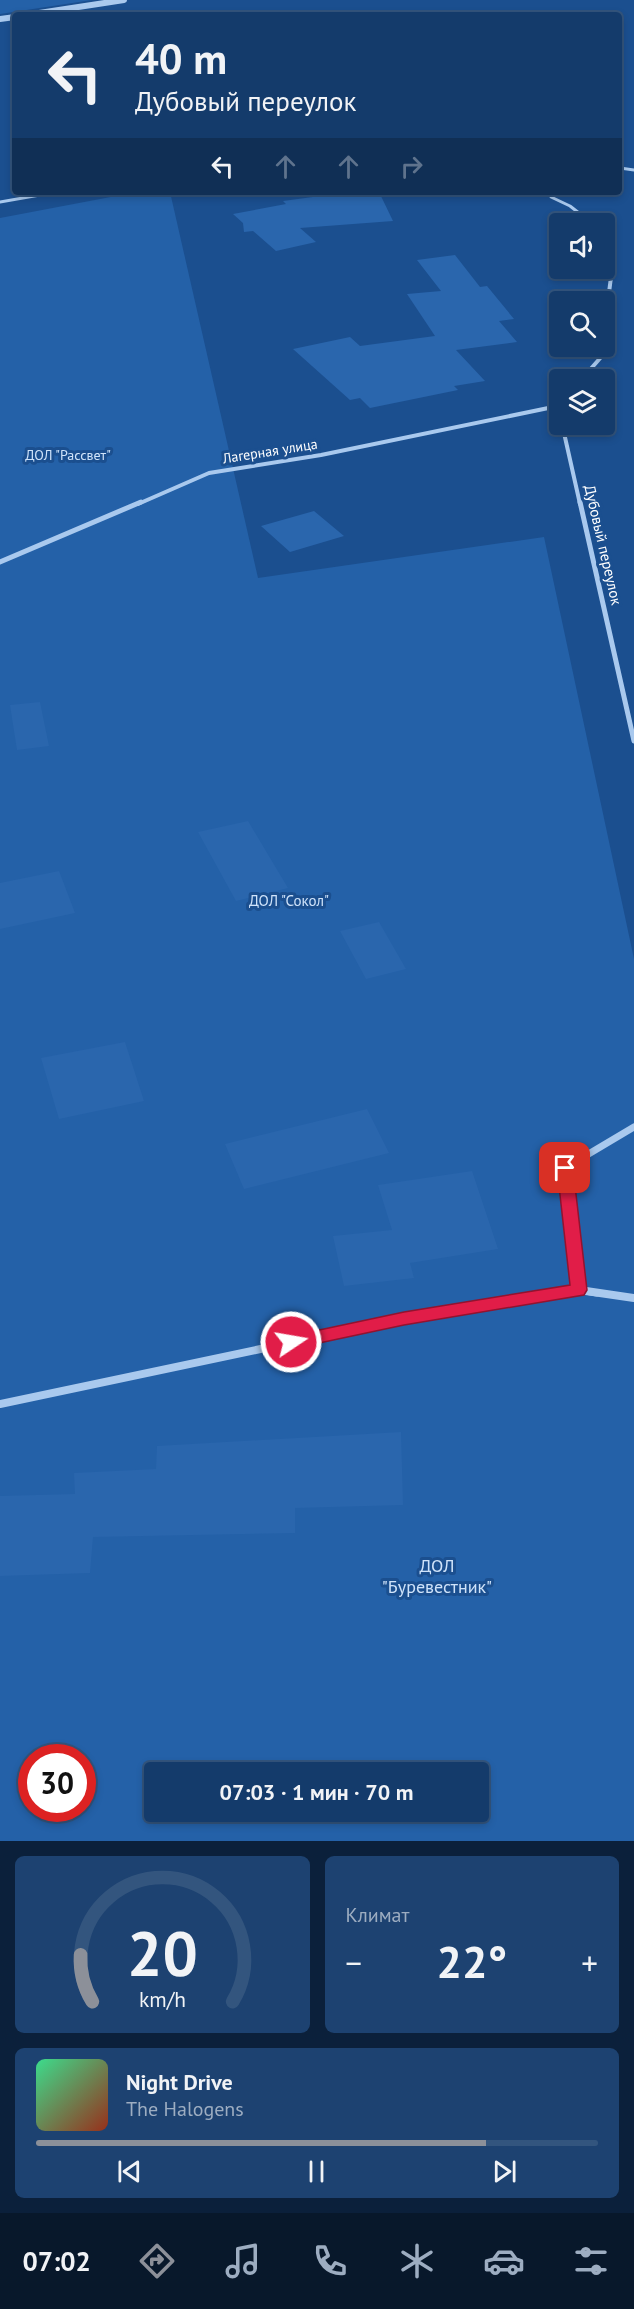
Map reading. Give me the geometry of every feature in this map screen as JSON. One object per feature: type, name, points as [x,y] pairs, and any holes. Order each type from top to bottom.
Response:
[{"type":"street","points":[[46,12],[124,0]]},
{"type":"street","points":[[0,202],[40,195]]},
{"type":"street","points":[[551,195],[579,213]]},
{"type":"street","points":[[591,369],[601,357]]},
{"type":"street","name":"Лагерная улица","points":[[0,562],[106,519],[177,485],[209,473],[321,455],[549,407]]},
{"type":"street","name":"Дубовый переулок","points":[[564,435],[634,741]]},
{"type":"street","points":[[579,1290],[565,1168],[634,1127]]},
{"type":"street","points":[[0,1404],[404,1319],[579,1290],[634,1298]]},
{"type":"green space","points":[[0,0],[92,0],[12,12],[0,14]]},
{"type":"green space","points":[[121,195],[171,195],[258,578],[544,537],[634,959],[634,1841],[0,1841],[0,218]]},
{"type":"building","points":[[328,195],[380,195],[393,221],[300,228],[316,242],[276,251],[253,231],[244,232],[243,223],[233,214],[286,204],[283,201]]},
{"type":"building","points":[[455,255],[480,287],[487,286],[514,319],[499,321],[517,342],[456,350],[485,381],[454,386],[458,390],[370,408],[360,398],[350,400],[293,349],[350,337],[360,346],[435,336],[407,294],[441,291],[417,260]]},
{"type":"building","points":[[314,511],[344,536],[290,552],[261,526]]},
{"type":"building","points":[[40,702],[49,746],[17,750],[10,705]]},
{"type":"building","points":[[248,821],[288,888],[236,901],[198,832]]},
{"type":"building","points":[[59,871],[75,913],[0,929],[0,883]]},
{"type":"building","points":[[379,922],[406,969],[366,979],[340,931]]},
{"type":"building","points":[[125,1042],[144,1101],[59,1119],[41,1058]]},
{"type":"building","points":[[367,1109],[389,1153],[244,1189],[225,1144]]},
{"type":"building","points":[[472,1171],[498,1249],[410,1263],[414,1278],[344,1286],[333,1236],[392,1230],[378,1185]]},
{"type":"building","points":[[401,1432],[403,1505],[295,1508],[295,1533],[93,1537],[90,1573],[0,1576],[0,1496],[75,1494],[74,1473],[156,1469],[157,1446]]},
{"type":"route","points":[[291,1342],[404,1319],[579,1290],[565,1168]]},
{"type":"park label","name":"ДОЛ \"Рассвет\"","points":[[68,455]]},
{"type":"park label","name":"ДОЛ \"Сокол\"","points":[[289,901]]},
{"type":"park label","name":"ДОЛ \"Буревестник\"","points":[[437,1576]]}]
